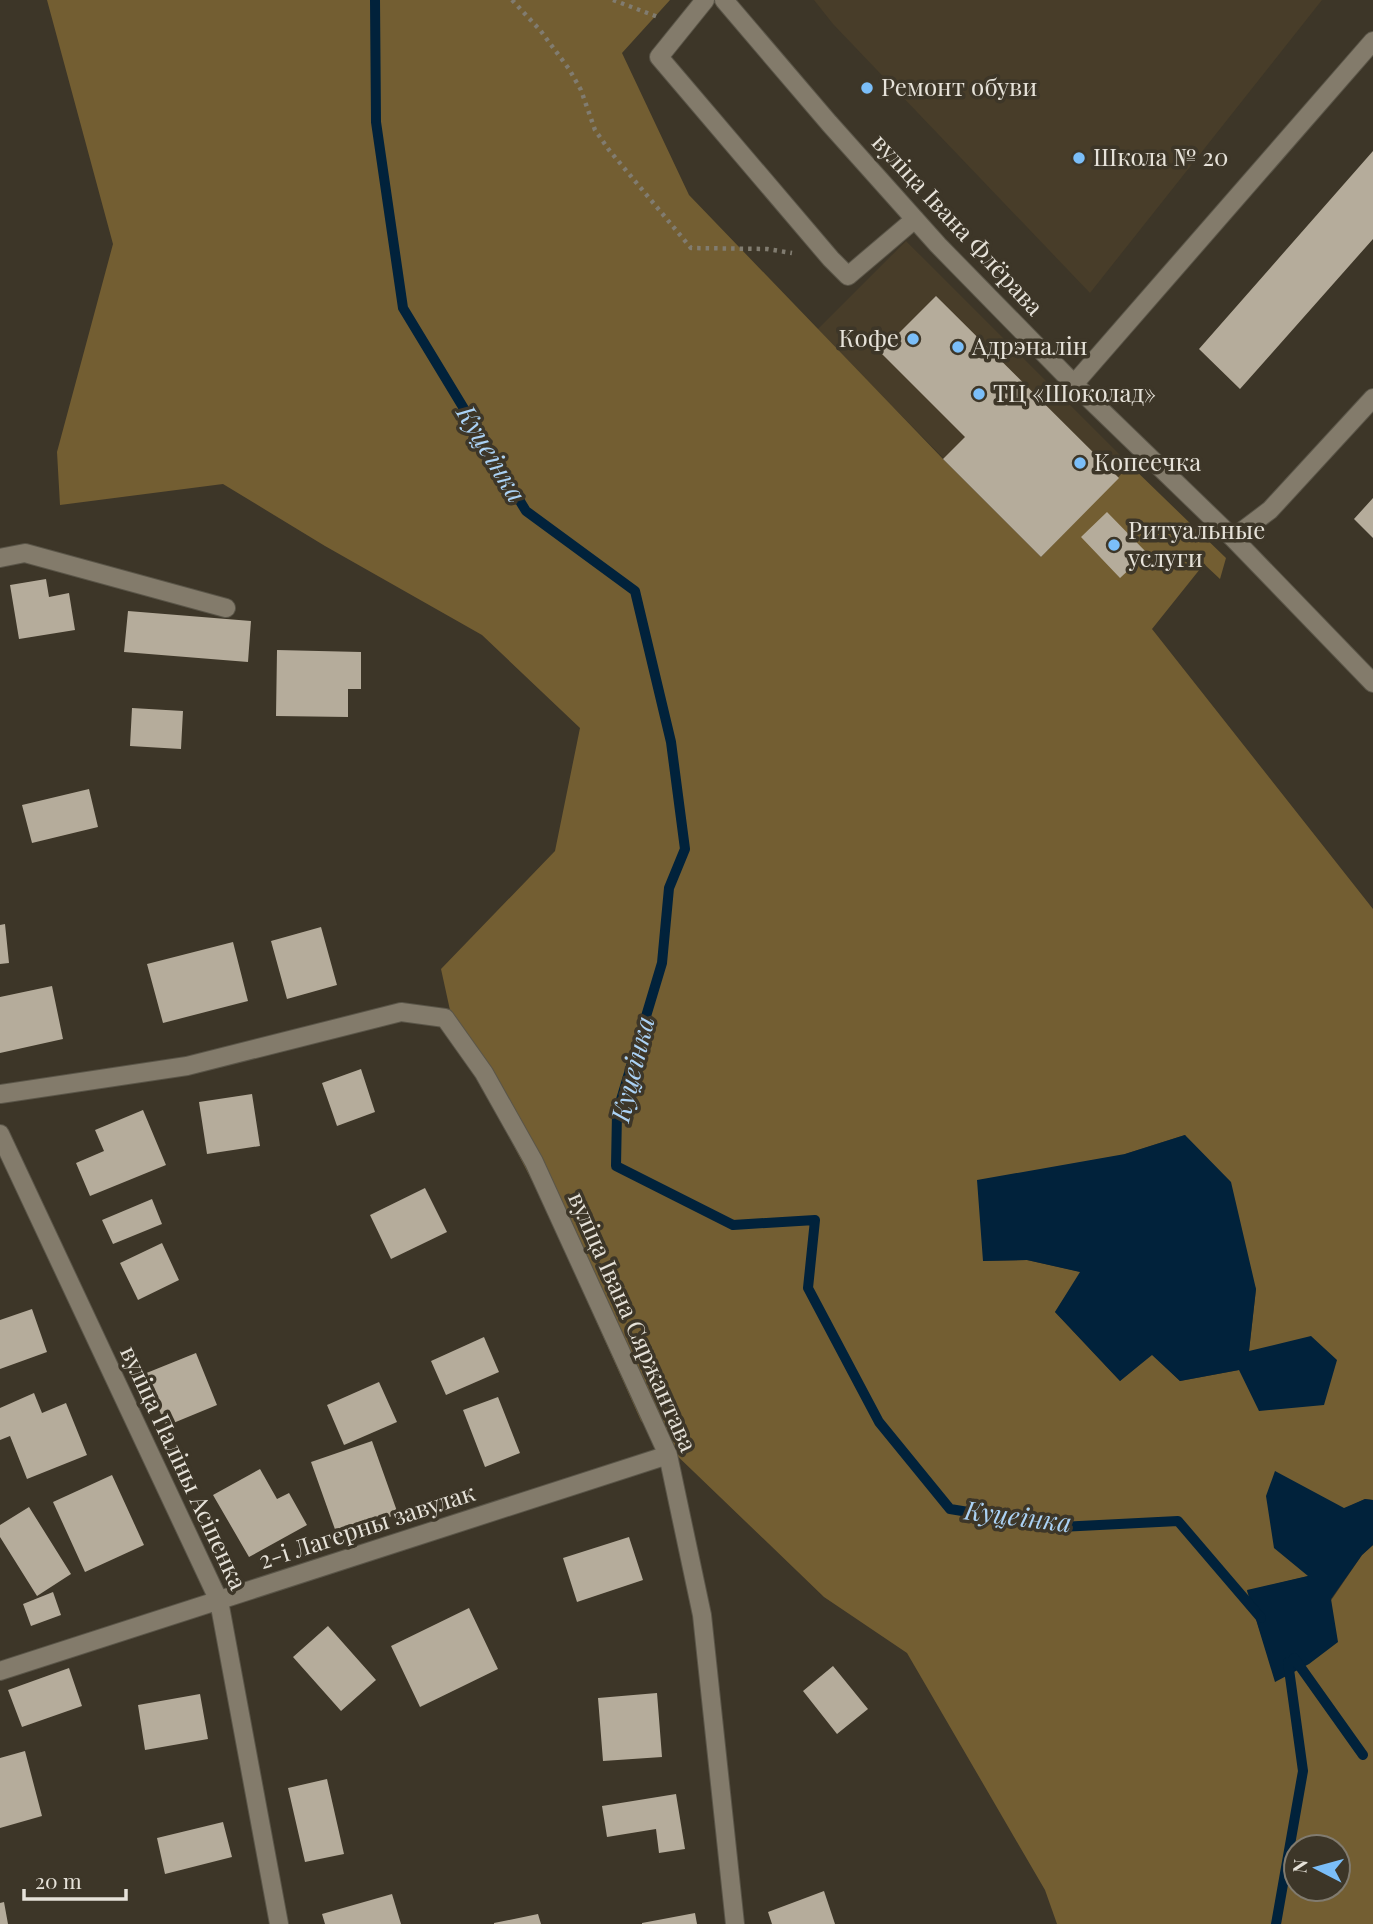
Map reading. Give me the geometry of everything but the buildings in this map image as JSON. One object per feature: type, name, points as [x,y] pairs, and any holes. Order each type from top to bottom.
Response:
[{"type":"street","points":[[705,0],[659,57],[831,259],[848,276],[915,219]]},
{"type":"street","name":"вуліца Івана Флёрава","points":[[724,0],[915,219],[1074,384],[1233,538],[1373,682]]},
{"type":"street","points":[[1074,384],[1373,41]]},
{"type":"street","points":[[1233,538],[1270,510],[1373,398]]},
{"type":"street","points":[[0,558],[25,553],[226,608]]},
{"type":"street","name":"вуліца Івана Сяржантава","points":[[0,1094],[187,1066],[401,1012],[445,1017],[484,1073],[534,1163],[668,1455],[702,1615],[735,1924]]},
{"type":"street","name":"вуліца Паліны Асіпенка","points":[[0,1134],[219,1601],[279,1924]]},
{"type":"street","name":"2-і Лагерны завулак","points":[[0,1671],[668,1455]]},
{"type":"path","points":[[512,0],[540,30],[569,69],[595,130],[691,248],[767,249],[831,259]]},
{"type":"path","points":[[613,0],[683,27]]},
{"type":"shaded area","points":[[47,0],[670,0],[622,53],[689,195],[943,459],[1041,557],[1130,465],[1226,558],[1220,579],[1204,564],[1152,629],[1373,909],[1373,1500],[1365,1499],[1344,1509],[1308,1576],[1247,1591],[1276,1681],[1362,1555],[1373,1545],[1373,1924],[1057,1924],[1045,1890],[907,1653],[824,1597],[641,1421],[540,1196],[455,1033],[441,969],[555,851],[580,728],[482,635],[325,546],[223,484],[60,505],[57,452],[113,244]],"holes":[[[1185,1135],[1256,1289],[1249,1351],[1239,1370],[1180,1381],[1152,1354],[1120,1381],[1055,1312],[1081,1272],[1027,1260],[983,1261],[1125,1154]]]},
{"type":"shaded area","name":"Школа № 20","points":[[814,0],[1322,0],[1090,293],[833,24]]},
{"type":"shaded area","name":"ТЦ «Шоколад»","points":[[906,241],[1130,465],[1041,557],[817,330]]},
{"type":"water","points":[[1185,1135],[1231,1182],[1256,1289],[1249,1351],[1311,1336],[1337,1360],[1324,1405],[1259,1411],[1239,1370],[1180,1381],[1152,1355],[1120,1381],[1055,1312],[1080,1272],[1027,1260],[983,1261],[977,1180],[1125,1154]]},
{"type":"water","points":[[1275,1471],[1344,1508],[1365,1499],[1373,1500],[1373,1545],[1362,1555],[1331,1599],[1338,1642],[1309,1664],[1275,1682],[1247,1590],[1308,1576],[1274,1548],[1266,1496]]},
{"type":"waterway","name":"Куцеінка","points":[[375,0],[376,122],[403,308],[526,511],[635,591],[671,742],[685,849],[669,888],[662,963],[617,1113],[616,1166],[733,1225],[815,1220],[808,1288],[879,1422],[950,1509],[1060,1527],[1178,1521],[1261,1618]]},
{"type":"waterway","name":"Куцеінка","points":[[1294,1658],[1363,1755]]},
{"type":"waterway","points":[[1276,1924],[1303,1771],[1288,1662]]},
{"type":"place","name":"Ремонт обуви","points":[[867,88]]},
{"type":"place","name":"Школа № 20","points":[[1079,158]]},
{"type":"place","name":"Кофе","points":[[913,339]]},
{"type":"place","name":"Адрэналін","points":[[958,347]]},
{"type":"place","name":"ТЦ «Шоколад»","points":[[979,394]]},
{"type":"place","name":"Копеечка","points":[[1080,463]]},
{"type":"place","name":"Ритуальные услуги","points":[[1114,545]]}]
